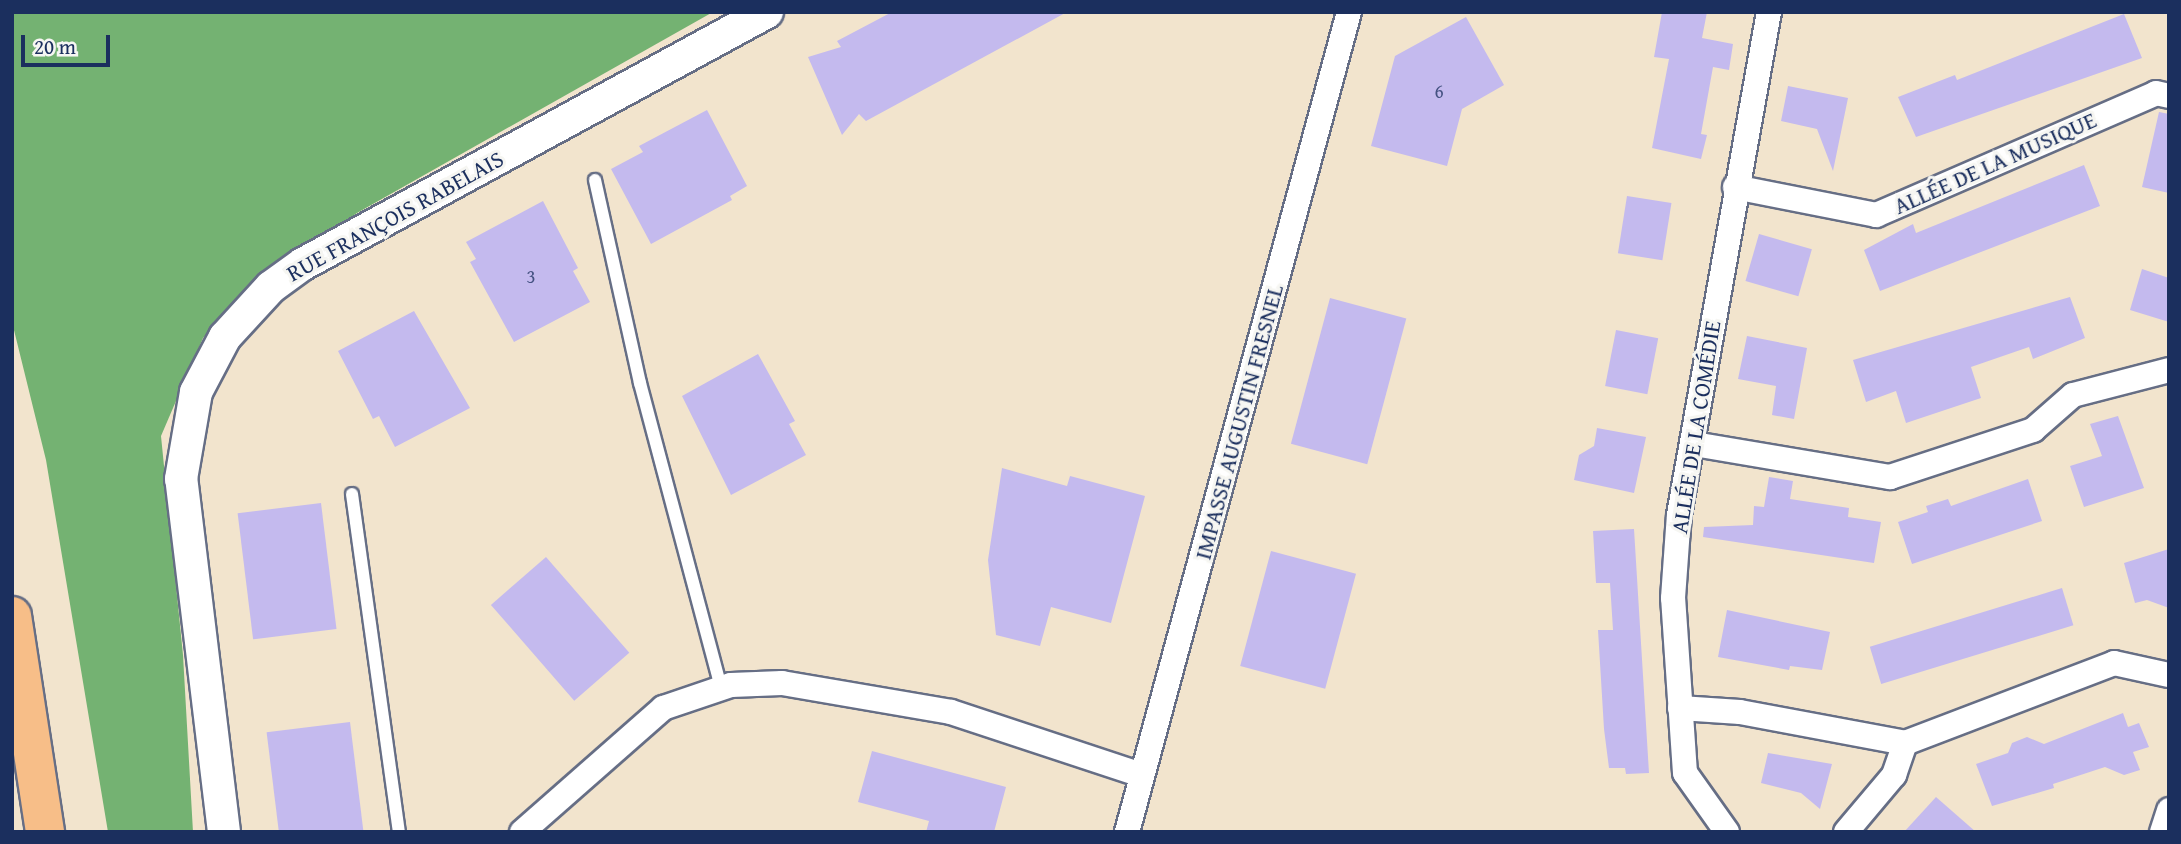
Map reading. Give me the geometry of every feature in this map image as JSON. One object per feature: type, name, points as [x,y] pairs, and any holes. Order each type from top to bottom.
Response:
[{"type":"highway","points":[[12,616],[45,832]]},
{"type":"highway","points":[[25,688],[53,715],[70,832]]},
{"type":"street","name":"RUE FRANÇOIS RABELAIS","points":[[224,832],[181,479],[196,393],[225,337],[271,287],[303,264],[767,12]]},
{"type":"street","name":"IMPASSE AUGUSTIN FRESNEL","points":[[1127,832],[1349,12]]},
{"type":"street","name":"ALLÉE DE LA COMÉDIE","points":[[1727,832],[1685,774],[1673,598],[1679,515],[1694,444],[1735,187],[1769,12]]},
{"type":"street","name":"ALLÉE DE LA MUSIQUE","points":[[1735,187],[1876,215],[2156,93],[2169,96]]},
{"type":"street","points":[[1694,444],[1890,477],[2033,430],[2073,396],[2169,370]]},
{"type":"street","points":[[1680,708],[1740,712],[1905,744],[2114,663],[2169,675]]},
{"type":"street","points":[[522,832],[663,708],[721,687],[782,683],[939,710],[1142,775]]},
{"type":"street","points":[[1846,832],[1894,775],[1905,744]]},
{"type":"street","points":[[2162,832],[2169,810]]},
{"type":"lane","points":[[595,180],[640,383],[721,687]]},
{"type":"lane","points":[[352,494],[399,832]]},
{"type":"green space","points":[[12,12],[713,12],[357,213],[249,289],[203,338],[161,436],[183,655],[193,832],[108,832],[46,460],[12,322]]},
{"type":"building","points":[[892,12],[1067,12],[866,121],[859,114],[842,135],[808,57],[841,47],[837,41]]},
{"type":"building","points":[[1662,12],[1707,12],[1702,38],[1733,44],[1729,70],[1713,67],[1701,134],[1707,135],[1701,159],[1652,148],[1669,59],[1654,57]]},
{"type":"building","points":[[2124,14],[2142,58],[1916,137],[1898,97],[1955,75],[1957,80]]},
{"type":"building","points":[[1466,17],[1504,85],[1462,109],[1447,166],[1371,146],[1395,56]]},
{"type":"building","points":[[1788,86],[1848,98],[1833,171],[1817,129],[1781,121]]},
{"type":"building","points":[[707,110],[747,186],[730,196],[732,200],[651,244],[611,169],[643,152],[639,146]]},
{"type":"building","points":[[2159,112],[2169,114],[2169,193],[2142,187]]},
{"type":"building","points":[[2084,165],[2100,206],[1880,291],[1864,250],[1913,224],[1916,233]]},
{"type":"building","points":[[1627,196],[1671,203],[1662,260],[1618,253]]},
{"type":"building","points":[[543,201],[578,268],[573,271],[590,302],[514,342],[470,262],[476,259],[466,242]]},
{"type":"building","points":[[1759,234],[1812,249],[1798,296],[1745,281]]},
{"type":"building","points":[[2142,269],[2169,278],[2169,322],[2130,310]]},
{"type":"building","points":[[2070,297],[2085,338],[2033,359],[2029,347],[1971,367],[1981,398],[1906,423],[1896,391],[1866,402],[1853,360]]},
{"type":"building","points":[[1330,298],[1406,318],[1367,464],[1291,444]]},
{"type":"building","points":[[414,311],[470,408],[395,447],[379,416],[373,419],[338,351]]},
{"type":"building","points":[[1616,330],[1658,338],[1647,394],[1605,386]]},
{"type":"building","points":[[1747,336],[1807,348],[1794,419],[1772,415],[1776,386],[1738,379]]},
{"type":"building","points":[[758,354],[795,421],[789,424],[806,455],[731,495],[682,396]]},
{"type":"building","points":[[2118,416],[2144,488],[2084,507],[2070,466],[2102,456],[2090,424]]},
{"type":"building","points":[[1597,428],[1646,437],[1634,493],[1574,480],[1579,455],[1594,446]]},
{"type":"building","points":[[1002,468],[1067,486],[1070,476],[1145,496],[1111,623],[1051,607],[1040,646],[996,635],[988,560]]},
{"type":"building","points":[[1769,477],[1793,481],[1790,499],[1849,508],[1848,517],[1881,522],[1874,563],[1703,537],[1704,527],[1753,525],[1754,506],[1764,507]]},
{"type":"building","points":[[2028,479],[2042,521],[1912,564],[1898,522],[1928,512],[1926,506],[1948,499],[1951,506]]},
{"type":"building","points":[[321,503],[336,629],[253,639],[238,513]]},
{"type":"building","points":[[1634,529],[1649,773],[1626,774],[1625,768],[1609,768],[1598,630],[1613,630],[1610,583],[1596,583],[1593,531]]},
{"type":"building","points":[[2169,549],[2169,608],[2147,600],[2135,603],[2124,563]]},
{"type":"building","points":[[1271,551],[1356,574],[1325,689],[1240,666]]},
{"type":"building","points":[[546,557],[629,653],[574,701],[491,605]]},
{"type":"building","points":[[2062,588],[2073,625],[1881,684],[1870,647]]},
{"type":"building","points":[[1727,610],[1830,632],[1822,670],[1790,666],[1789,670],[1718,657]]},
{"type":"building","points":[[2123,713],[2128,727],[2139,723],[2149,747],[2133,752],[2140,770],[2124,775],[2105,767],[2053,784],[2054,788],[1992,806],[1976,764],[2008,753],[2012,743],[2027,737],[2044,744]]},
{"type":"building","points":[[350,722],[364,832],[279,832],[267,732]]},
{"type":"building","points":[[872,751],[1006,787],[994,832],[926,832],[929,821],[858,802]]},
{"type":"building","points":[[1768,753],[1832,764],[1820,809],[1801,793],[1761,783]]},
{"type":"building","points":[[1936,797],[1976,832],[1904,832]]}]
